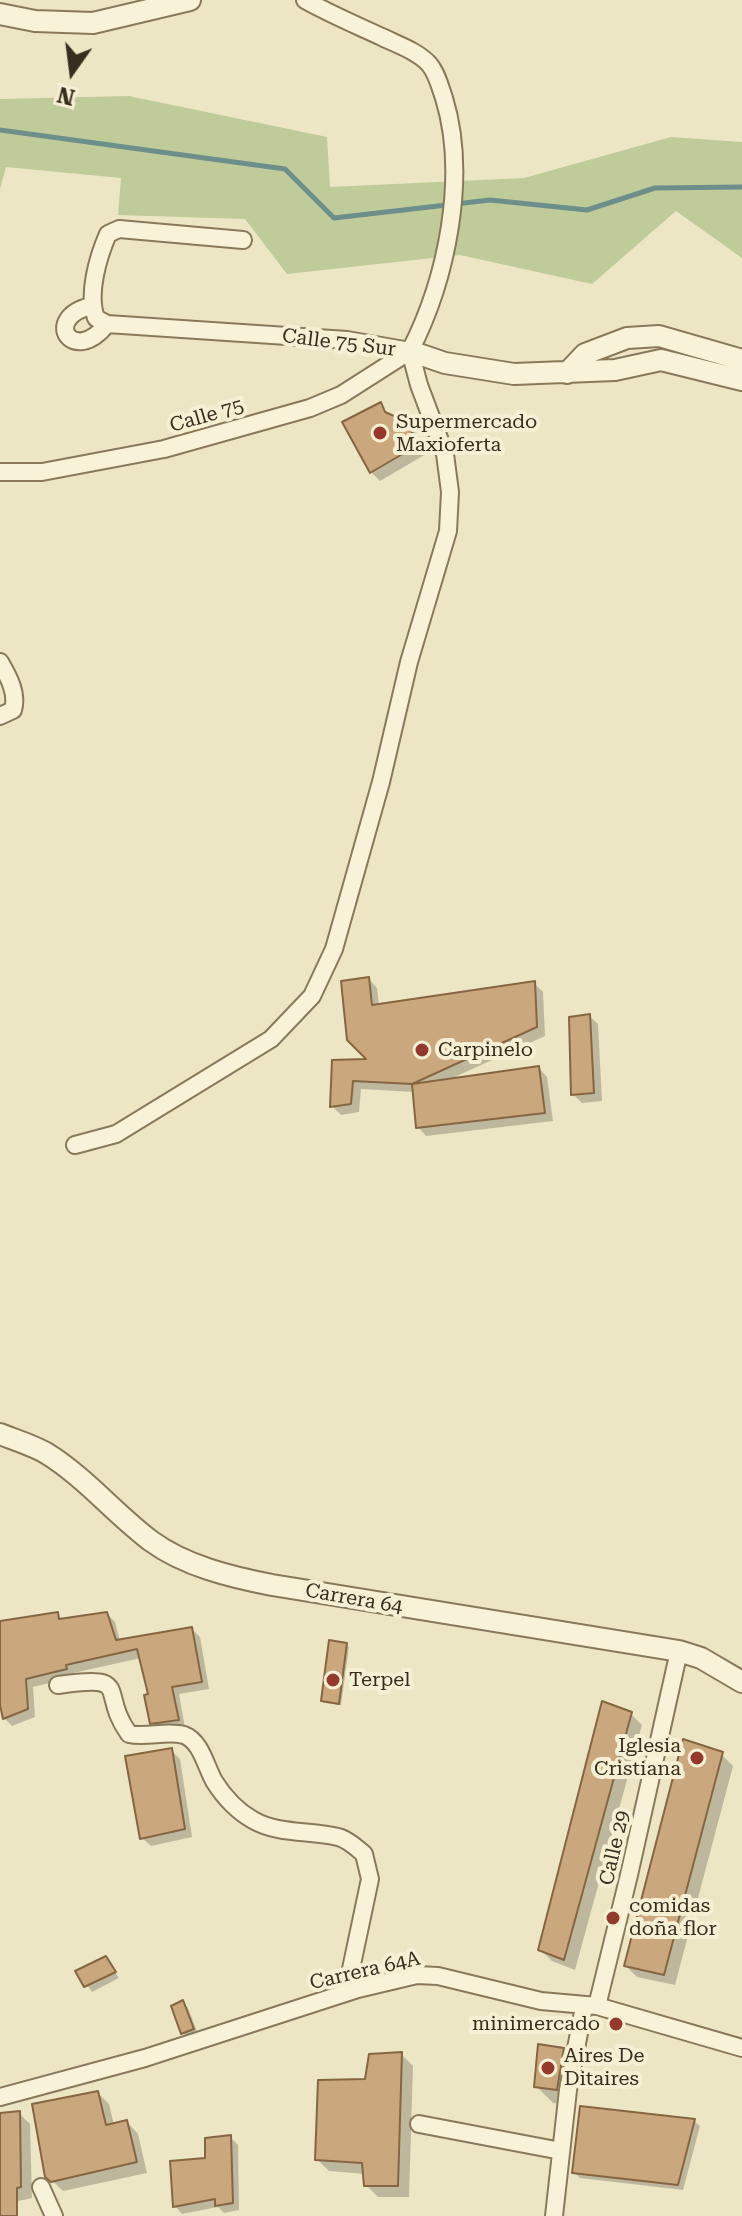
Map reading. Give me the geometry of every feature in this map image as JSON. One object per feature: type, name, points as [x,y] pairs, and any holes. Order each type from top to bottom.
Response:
[{"type":"street","points":[[0,14],[35,21],[93,23],[190,0]]},
{"type":"street","points":[[75,1145],[116,1134],[271,1039],[312,996],[334,949],[381,782],[409,662],[448,531],[450,492],[445,454],[419,385],[410,351],[426,320],[450,224],[455,153],[450,118],[431,66],[412,52],[307,1]]},
{"type":"street","points":[[91,306],[80,308],[67,318],[65,327],[68,336],[76,341],[94,339],[107,324],[96,318],[91,306],[102,247],[108,234],[119,229],[243,240]]},
{"type":"street","name":"Calle 75 Sur","points":[[107,324],[347,340],[410,351],[445,363],[514,374],[615,370],[661,360],[742,380]]},
{"type":"street","points":[[567,373],[585,354],[627,338],[659,336],[742,360]]},
{"type":"street","points":[[627,338],[625,353],[642,364]]},
{"type":"street","name":"Calle 75","points":[[0,472],[42,472],[164,449],[310,408],[341,395],[410,351]]},
{"type":"street","points":[[0,662],[15,703],[13,710],[0,716]]},
{"type":"street","name":"Carrera 64","points":[[0,1434],[44,1452],[77,1476],[152,1542],[197,1565],[272,1585],[679,1651],[701,1658],[742,1682]]},
{"type":"street","name":"Calle 29","points":[[554,2216],[568,2090],[629,1875],[679,1651]]},
{"type":"street","points":[[58,1685],[92,1680],[104,1683],[113,1692],[121,1724],[129,1734],[142,1737],[174,1733],[189,1736],[198,1747],[215,1782],[233,1806],[255,1822],[282,1830],[341,1837],[364,1854],[370,1879],[351,1969],[350,1991]]},
{"type":"street","name":"Carrera 64A","points":[[0,2097],[145,2058],[350,1991],[417,1975],[438,1976],[541,2001],[590,2006],[742,2048]]},
{"type":"street","points":[[419,2124],[561,2151]]},
{"type":"street","points":[[41,2187],[54,2216]]},
{"type":"green space","points":[[129,96],[327,137],[330,187],[524,178],[671,137],[742,142],[742,258],[676,211],[592,284],[460,255],[287,274],[245,219],[118,215],[121,178],[6,167],[0,189],[0,99]]},
{"type":"building","name":"Supermercado Maxioferta","points":[[381,402],[385,412],[394,416],[403,414],[418,445],[370,473],[342,422]]},
{"type":"building","name":"Carpinelo","points":[[369,977],[372,1005],[535,981],[537,1027],[412,1084],[353,1081],[351,1104],[330,1107],[332,1060],[366,1059],[347,1040],[341,981]]},
{"type":"building","points":[[590,1014],[594,1093],[571,1095],[569,1017]]},
{"type":"building","points":[[539,1066],[545,1113],[416,1128],[412,1084]]},
{"type":"building","points":[[58,1612],[59,1619],[107,1612],[116,1640],[192,1627],[202,1682],[172,1687],[179,1720],[150,1724],[144,1695],[148,1694],[137,1649],[66,1665],[67,1669],[26,1679],[28,1709],[3,1719],[0,1705],[0,1621]]},
{"type":"building","name":"Terpel","points":[[329,1640],[347,1643],[339,1704],[321,1701]]},
{"type":"building","points":[[602,1701],[632,1712],[564,1960],[538,1950]]},
{"type":"building","points":[[683,1739],[723,1752],[664,1975],[624,1966]]},
{"type":"building","points":[[172,1748],[185,1829],[140,1839],[125,1756]]},
{"type":"building","points":[[106,1956],[116,1972],[84,1987],[75,1971]]},
{"type":"building","points":[[183,2000],[194,2029],[181,2034],[171,2006]]},
{"type":"building","name":"Aires De Ditaires","points":[[538,2044],[564,2048],[557,2090],[534,2087]]},
{"type":"building","points":[[402,2052],[398,2186],[364,2186],[362,2163],[315,2160],[318,2080],[365,2079],[369,2054]]},
{"type":"building","points":[[98,2091],[106,2125],[127,2120],[137,2162],[51,2182],[45,2177],[32,2104]]},
{"type":"building","points":[[580,2106],[695,2119],[678,2185],[572,2173]]},
{"type":"building","points":[[20,2111],[21,2187],[17,2188],[17,2216],[0,2216],[0,2113]]},
{"type":"building","points":[[231,2135],[233,2203],[215,2206],[215,2199],[173,2207],[170,2161],[205,2158],[205,2138]]},
{"type":"waterway","points":[[0,130],[285,169],[334,218],[490,200],[587,210],[655,188],[742,187]]},
{"type":"place","name":"Supermercado Maxioferta","points":[[380,433]]},
{"type":"place","name":"Carpinelo","points":[[422,1050]]},
{"type":"place","name":"Terpel","points":[[333,1680]]},
{"type":"place","name":"Iglesia Cristiana","points":[[697,1758]]},
{"type":"place","name":"comidas doña flor","points":[[613,1918]]},
{"type":"place","name":"minimercado","points":[[616,2024]]},
{"type":"place","name":"Aires De Ditaires","points":[[548,2068]]}]
